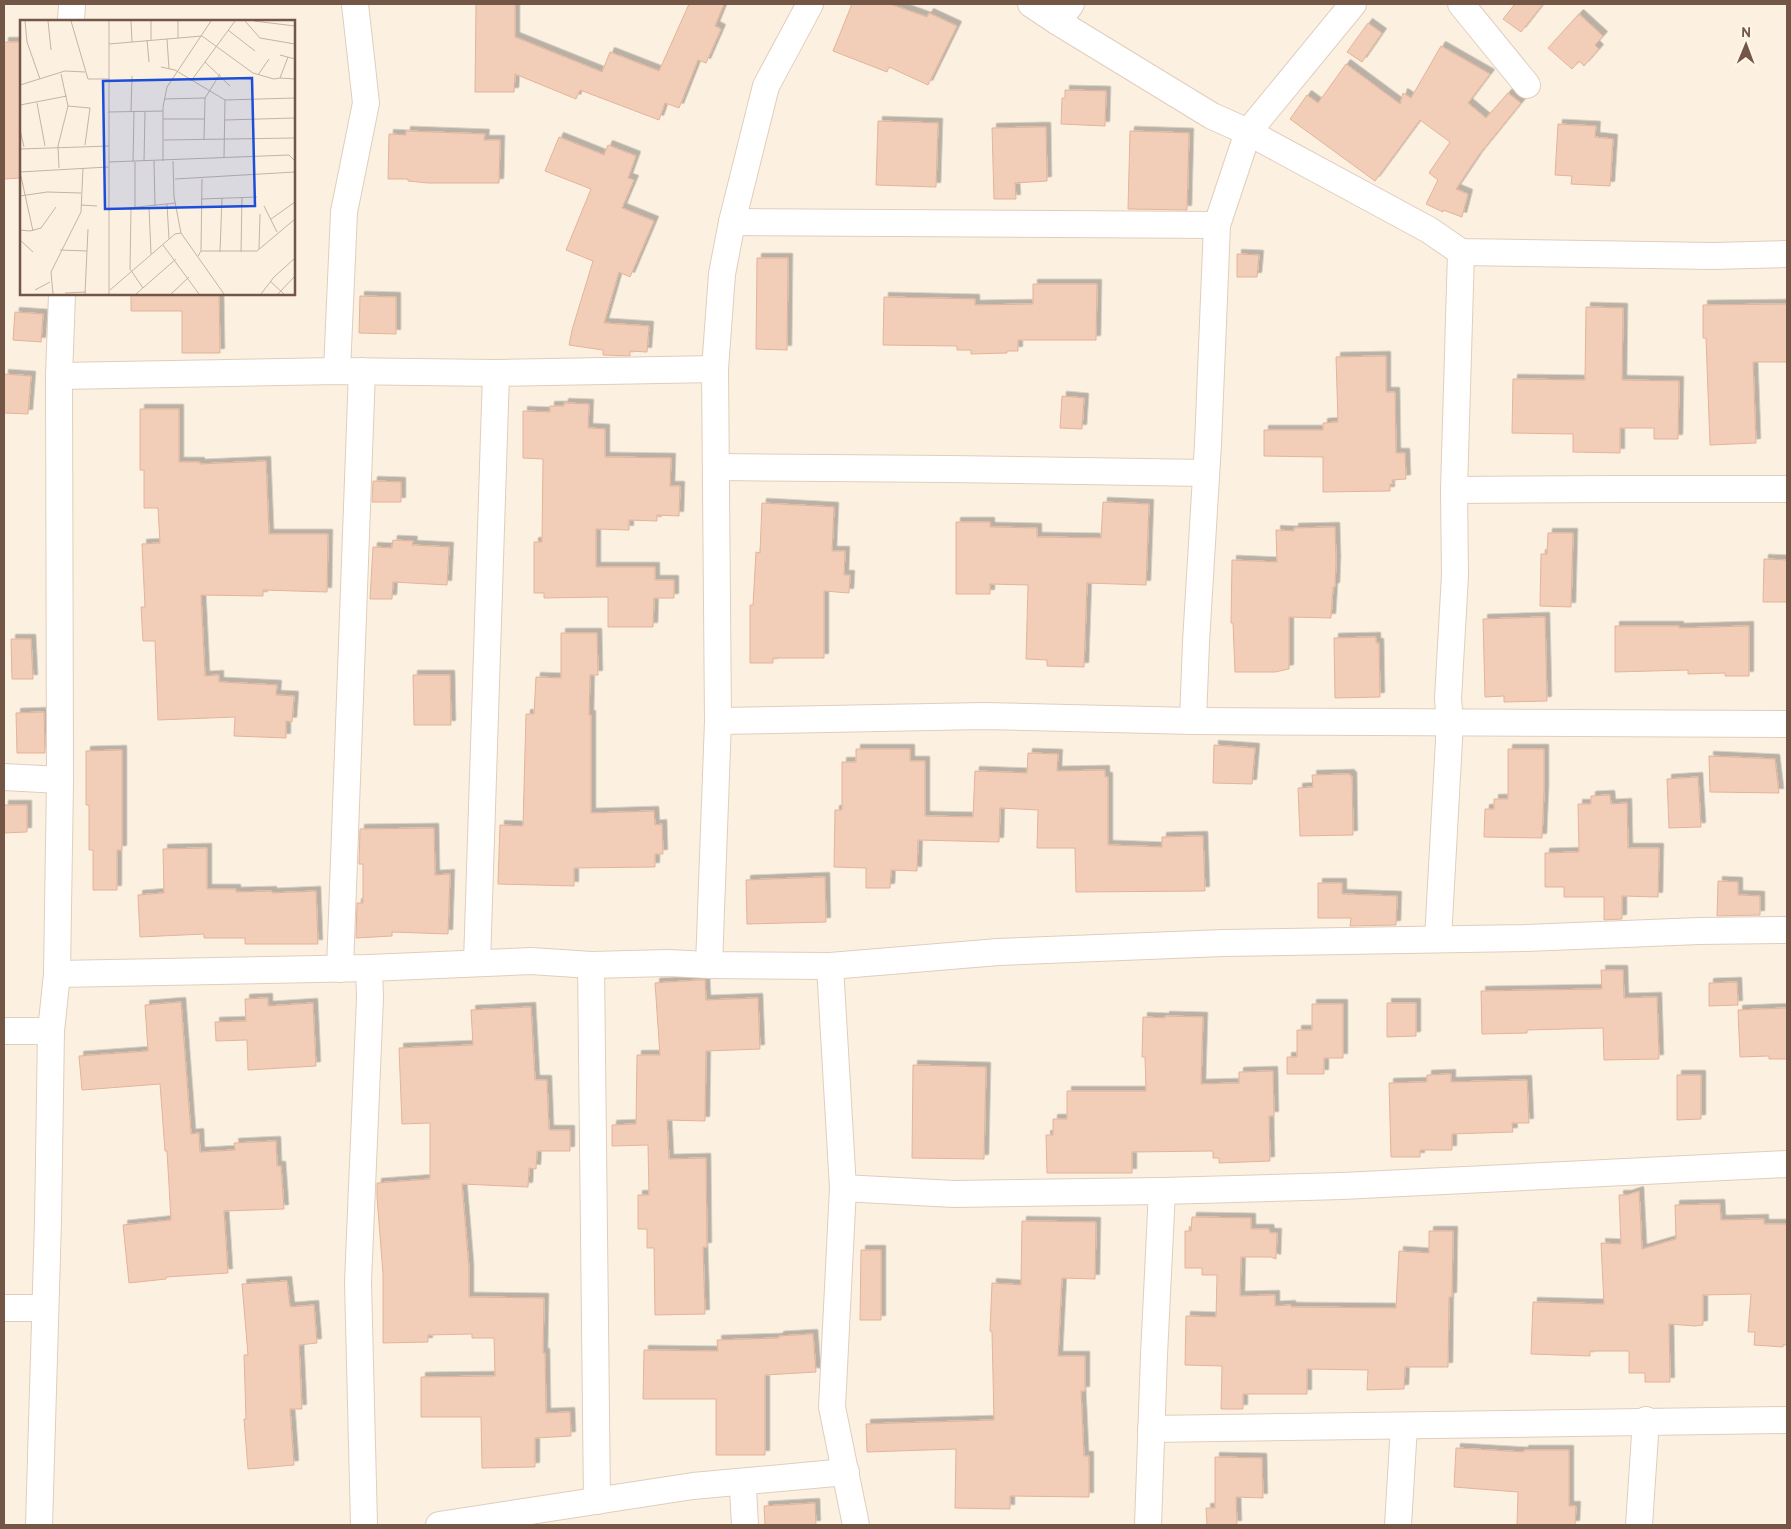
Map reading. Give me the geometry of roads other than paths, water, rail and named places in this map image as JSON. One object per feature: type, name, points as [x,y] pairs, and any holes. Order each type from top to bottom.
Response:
[{"type":"street","points":[[71,20],[72,4]]},
{"type":"street","points":[[340,969],[349,371],[344,212],[366,103],[355,4]]},
{"type":"street","points":[[709,965],[718,721],[716,369],[722,274],[732,222],[766,86],[810,4]]},
{"type":"street","points":[[1032,4],[1064,13],[1212,116],[1248,132],[1428,230],[1460,252],[1713,256],[1787,254]]},
{"type":"street","points":[[1193,720],[1217,225],[1248,132],[1353,4]]},
{"type":"street","points":[[1461,4],[1526,85]]},
{"type":"street","points":[[732,222],[1217,225]]},
{"type":"street","points":[[1438,939],[1450,722],[1448,699],[1455,575],[1454,490],[1460,252]]},
{"type":"street","points":[[39,1525],[50,1031],[57,974],[60,780],[59,376],[62,295]]},
{"type":"street","points":[[59,376],[349,371],[496,373],[716,369]]},
{"type":"street","points":[[477,963],[496,373]]},
{"type":"street","points":[[717,467],[949,468],[1206,473]]},
{"type":"street","points":[[1454,490],[1616,488],[1787,490]]},
{"type":"street","points":[[718,721],[984,716],[1193,720],[1787,724]]},
{"type":"street","points":[[4,777],[60,780]]},
{"type":"street","points":[[57,974],[340,969],[531,961],[591,965],[668,963],[830,966],[998,952],[1222,943],[1787,930]]},
{"type":"street","points":[[591,965],[597,1501]]},
{"type":"street","points":[[830,966],[843,1188],[832,1406],[856,1525]]},
{"type":"street","points":[[364,1525],[358,1282],[370,998],[369,968]]},
{"type":"street","points":[[4,1031],[50,1031]]},
{"type":"street","points":[[843,1188],[954,1194],[1162,1191],[1352,1185],[1787,1164]]},
{"type":"street","points":[[1148,1525],[1162,1191]]},
{"type":"street","points":[[4,1308],[45,1308]]},
{"type":"street","points":[[1151,1429],[1404,1426],[1646,1420],[1787,1420]]},
{"type":"street","points":[[1639,1525],[1646,1420]]},
{"type":"street","points":[[1398,1525],[1404,1426]]},
{"type":"street","points":[[439,1525],[531,1518],[597,1501],[693,1486],[846,1472]]},
{"type":"street","points":[[743,1489],[745,1525]]}]
